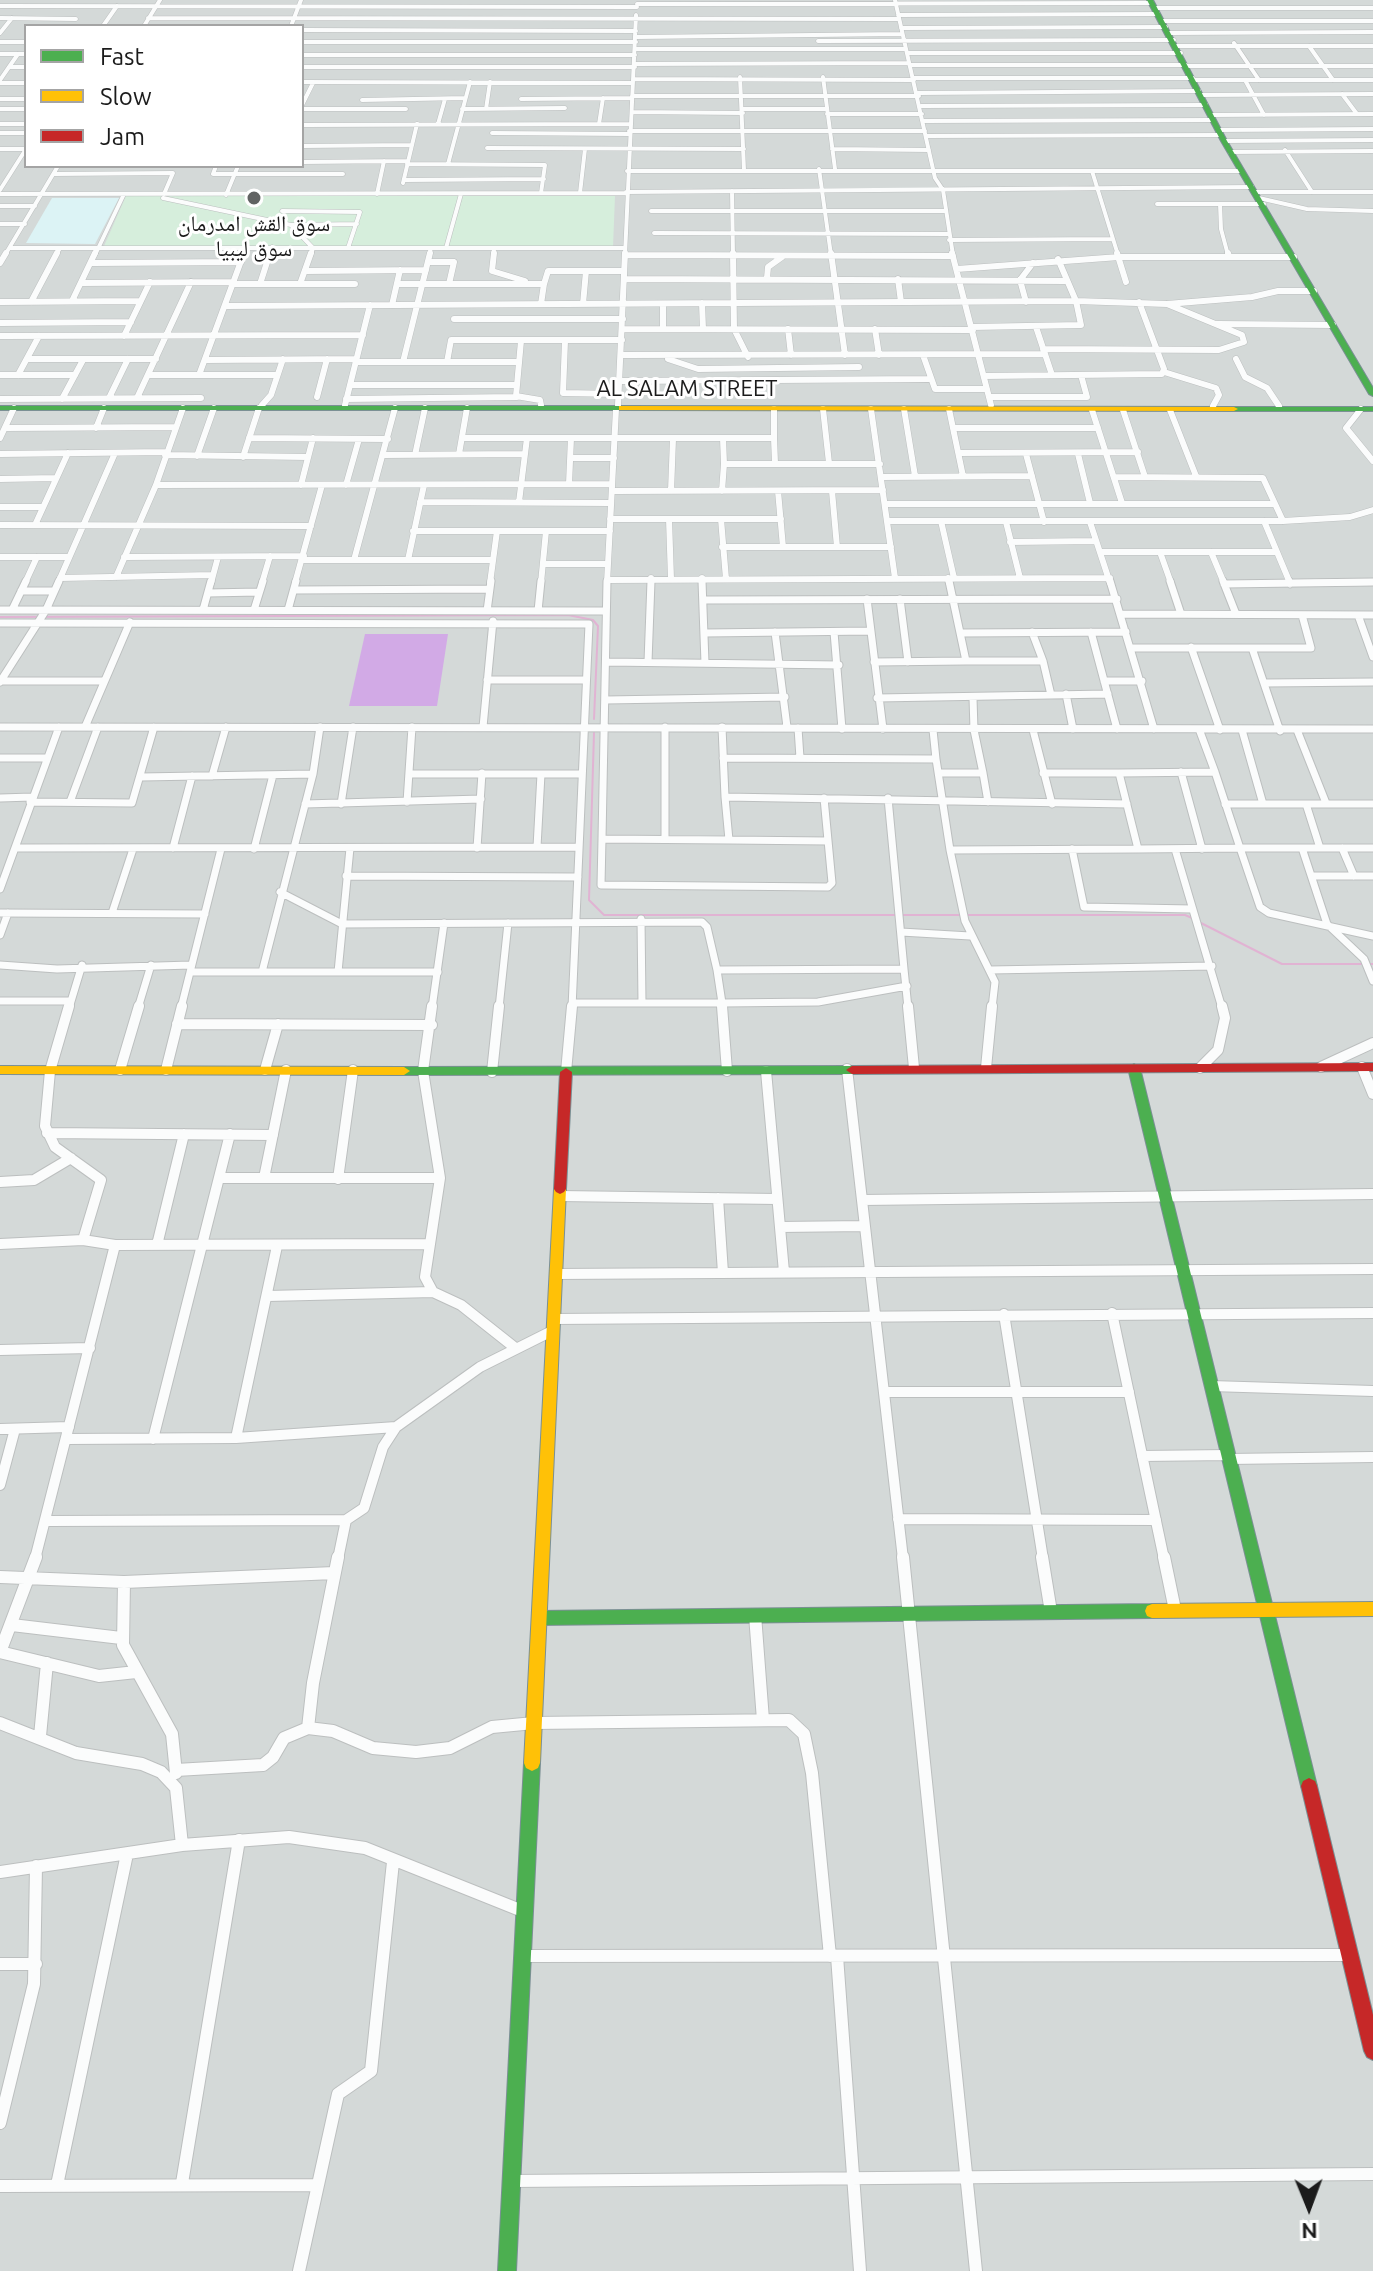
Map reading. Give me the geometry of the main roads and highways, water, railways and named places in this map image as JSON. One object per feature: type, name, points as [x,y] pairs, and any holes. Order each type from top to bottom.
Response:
[{"type":"waterway","points":[[0,617],[568,615],[593,620],[598,626],[594,719]]},
{"type":"waterway","points":[[594,733],[589,900],[604,915],[1185,915],[1192,918]]},
{"type":"waterway","points":[[1199,922],[1282,964],[1373,964]]},
{"type":"place","name":"سوق القش امدرمان سوق ليبيا","points":[[254,198]]}]
